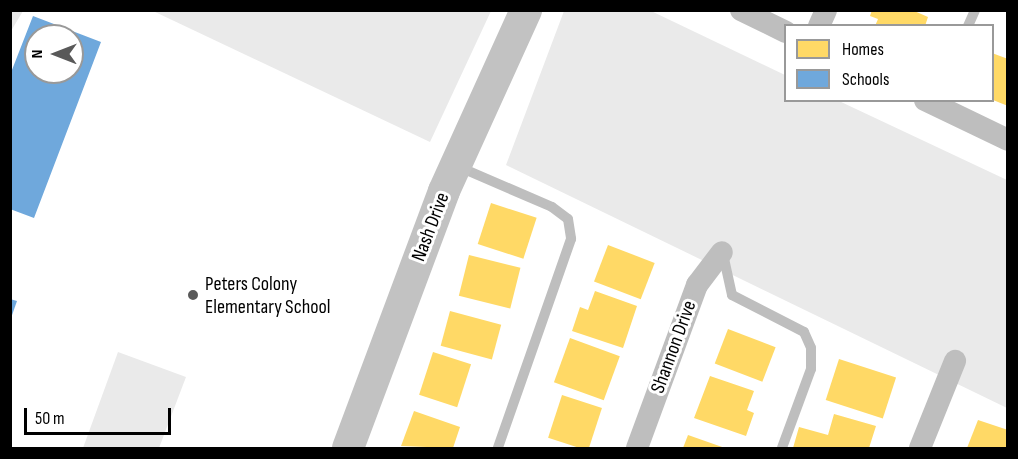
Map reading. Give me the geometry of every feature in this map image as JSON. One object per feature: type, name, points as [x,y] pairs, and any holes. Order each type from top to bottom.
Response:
[{"type":"street","name":"Nash Drive","points":[[348,448],[455,165],[526,10]]},
{"type":"street","points":[[741,10],[784,31]]},
{"type":"street","points":[[820,24],[826,10]]},
{"type":"street","points":[[931,102],[1008,140]]},
{"type":"street","name":"Shannon Drive","points":[[637,448],[697,285],[722,252]]},
{"type":"street","points":[[920,448],[955,361]]},
{"type":"lane","points":[[969,24],[975,10]]},
{"type":"lane","points":[[455,165],[552,207],[568,219],[571,239],[498,448]]},
{"type":"lane","points":[[722,252],[732,295],[804,332],[812,348],[812,369],[782,448]]},
{"type":"shaded area","points":[[649,10],[784,75],[784,102],[841,102],[1007,180],[1007,408],[506,165],[564,11]]},
{"type":"shaded area","points":[[10,11],[23,11],[11,31]]},
{"type":"shaded area","points":[[153,11],[491,11],[430,142]]},
{"type":"shaded area","points":[[118,352],[186,377],[159,448],[83,448]]},
{"type":"building: Homes","points":[[872,10],[912,10],[928,17],[926,24],[876,24],[878,19],[870,16]]},
{"type":"building: Homes","points":[[994,54],[1008,59],[1008,106],[994,100]]},
{"type":"building: Homes","points":[[491,203],[537,218],[523,259],[478,244]]},
{"type":"building: Homes","points":[[608,245],[655,263],[641,299],[594,281]]},
{"type":"building: Homes","points":[[469,255],[520,268],[510,309],[459,296]]},
{"type":"building: Homes","points":[[595,291],[637,306],[623,348],[572,331],[580,307],[588,310]]},
{"type":"building: Homes","points":[[450,311],[501,325],[492,359],[441,346]]},
{"type":"building: Homes","points":[[728,329],[776,347],[762,382],[715,364]]},
{"type":"building: Homes","points":[[570,338],[620,356],[604,400],[554,382]]},
{"type":"building: Homes","points":[[433,352],[471,364],[457,407],[419,395]]},
{"type":"building: Homes","points":[[839,359],[896,378],[883,418],[826,400]]},
{"type":"building: Homes","points":[[710,376],[754,391],[747,410],[754,413],[746,436],[694,418]]},
{"type":"building: Homes","points":[[562,395],[602,408],[589,448],[579,448],[548,438]]},
{"type":"building: Homes","points":[[414,411],[460,427],[453,448],[401,446]]},
{"type":"building: Homes","points":[[834,414],[876,426],[869,448],[793,448],[799,427],[828,435]]},
{"type":"building: Homes","points":[[978,420],[1008,430],[1008,448],[967,448]]},
{"type":"building: Homes","points":[[688,435],[725,448],[683,448]]},
{"type":"building: Schools","points":[[33,16],[54,24],[30,24]]},
{"type":"building: Schools","points":[[84,36],[101,42],[34,218],[10,209],[10,75],[24,39],[24,84],[84,84]]},
{"type":"building: Schools","points":[[10,299],[17,301],[11,318],[10,318]]},
{"type":"place","name":"Peters Colony Elementary School","points":[[193,295]]}]
